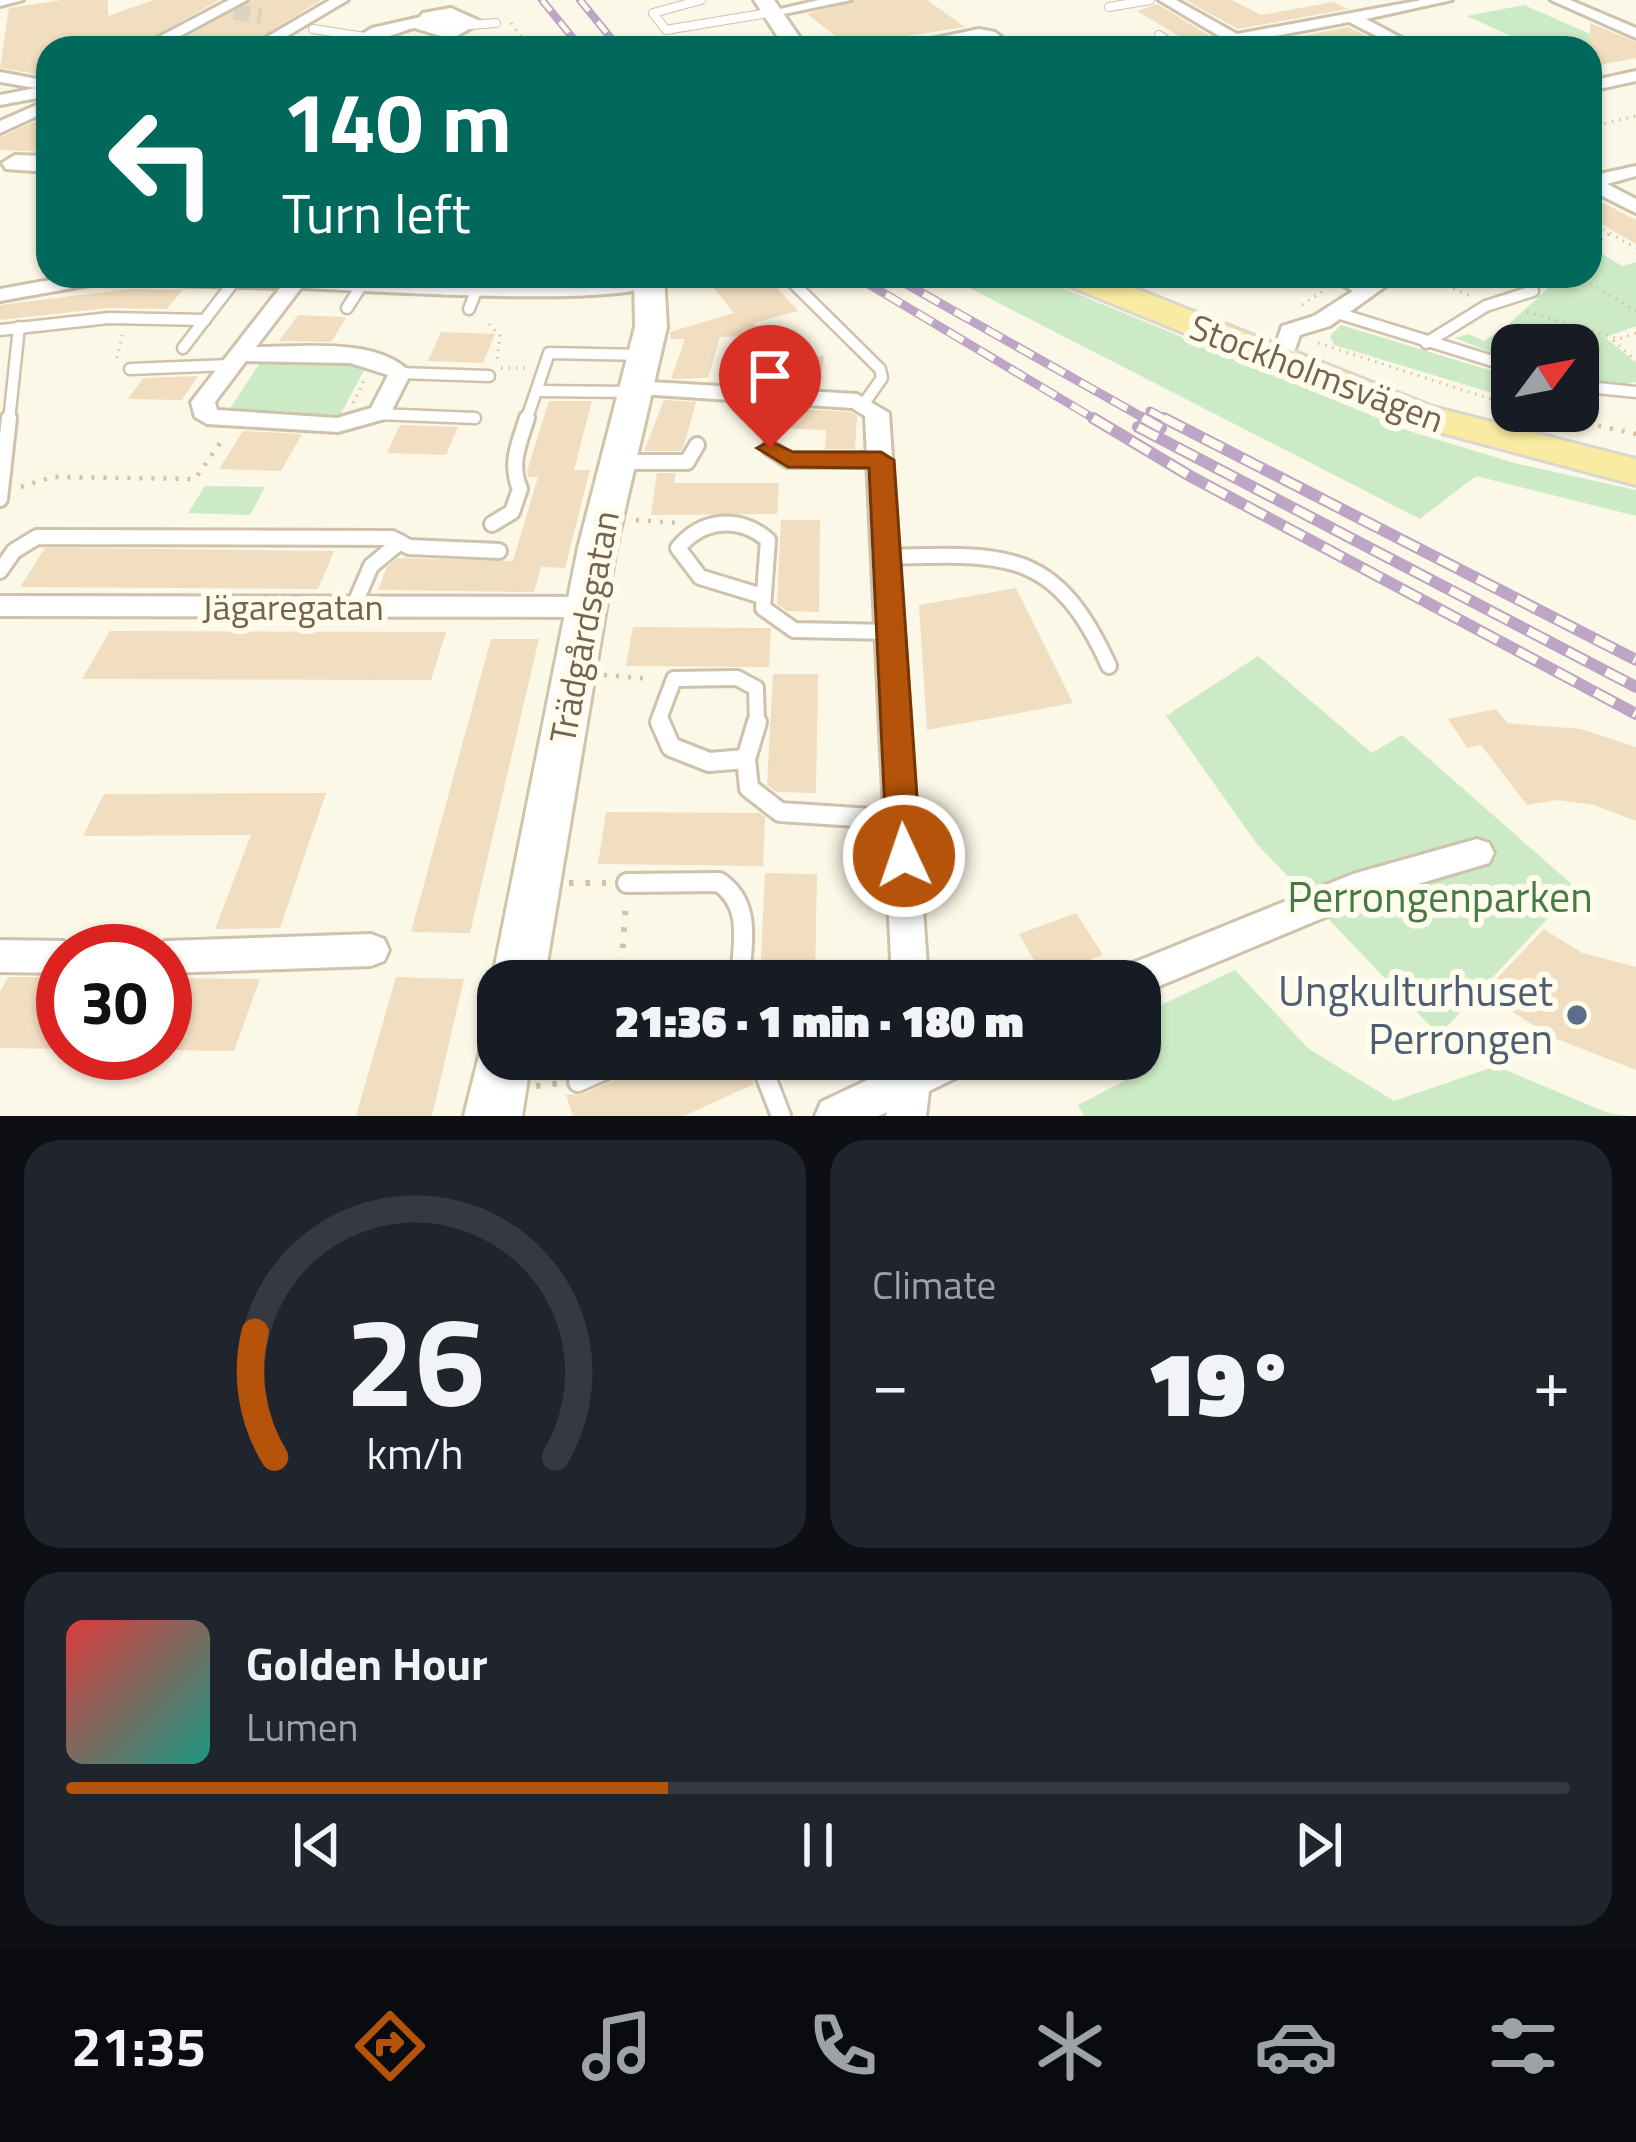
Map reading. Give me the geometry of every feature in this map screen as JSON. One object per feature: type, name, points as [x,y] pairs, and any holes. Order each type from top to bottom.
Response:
[{"type":"main road","name":"Stockholmsvägen","points":[[1113,288],[1282,340],[1472,432],[1636,472]]},
{"type":"main road","name":"Stockholmsvägen","points":[[1141,288],[1490,417],[1636,451]]},
{"type":"street","points":[[0,2],[16,0]]},
{"type":"street","points":[[284,36],[307,26],[341,0]]},
{"type":"street","points":[[788,36],[769,6],[844,0]]},
{"type":"street","points":[[1166,0],[1229,36]]},
{"type":"street","points":[[1374,0],[1394,10]]},
{"type":"street","points":[[1277,36],[1445,0]]},
{"type":"street","points":[[1558,0],[1636,33]]},
{"type":"street","points":[[171,36],[232,7]]},
{"type":"street","points":[[1352,18],[1388,36]]},
{"type":"street","points":[[280,19],[307,26]]},
{"type":"street","points":[[368,36],[395,27],[444,24]]},
{"type":"street","points":[[1602,83],[1636,76]]},
{"type":"street","points":[[0,77],[36,85]]},
{"type":"street","points":[[0,100],[36,91]]},
{"type":"street","points":[[0,128],[36,111]]},
{"type":"street","points":[[1602,179],[1636,171]]},
{"type":"street","points":[[1602,189],[1636,207]]},
{"type":"street","points":[[0,295],[36,285]]},
{"type":"street","points":[[234,360],[375,359],[394,365],[400,373],[377,414],[342,424],[207,417],[203,402],[281,288]]},
{"type":"street","name":"Trädgårdsgatan","points":[[522,960],[586,607],[616,461],[651,327],[650,288]]},
{"type":"street","points":[[1364,288],[1369,290]]},
{"type":"street","points":[[1282,340],[1312,341],[1328,316],[1372,288]]},
{"type":"street","points":[[636,378],[865,402],[877,413],[909,960]]},
{"type":"street","name":"Jägaregatan","points":[[0,606],[586,607]]},
{"type":"street","points":[[1161,969],[1365,885],[1477,853]]},
{"type":"street","points":[[192,957],[371,950]]},
{"type":"street","points":[[0,956],[36,957]]},
{"type":"street","points":[[493,1116],[499,1080]]},
{"type":"street","points":[[835,1116],[910,1086]]},
{"type":"lane","points":[[701,0],[653,13],[666,30],[769,6]]},
{"type":"lane","points":[[1109,7],[1150,0]]},
{"type":"lane","points":[[444,24],[496,23]]},
{"type":"lane","points":[[307,26],[360,36]]},
{"type":"lane","points":[[183,348],[229,288]]},
{"type":"lane","points":[[347,308],[360,288]]},
{"type":"lane","points":[[469,309],[477,288]]},
{"type":"lane","points":[[798,288],[880,369],[882,378],[865,402]]},
{"type":"lane","points":[[1426,343],[1486,306],[1533,291]]},
{"type":"lane","points":[[1328,316],[1491,361]]},
{"type":"lane","points":[[0,330],[136,317],[205,320]]},
{"type":"lane","points":[[0,495],[19,327]]},
{"type":"lane","points":[[492,524],[512,512],[520,489],[513,472],[514,458],[549,353],[636,378]]},
{"type":"lane","points":[[130,369],[234,360]]},
{"type":"lane","points":[[400,373],[492,372]]},
{"type":"lane","points":[[538,391],[636,378]]},
{"type":"lane","points":[[1599,388],[1636,392]]},
{"type":"lane","points":[[377,414],[475,418]]},
{"type":"lane","points":[[616,461],[688,462],[697,445]]},
{"type":"lane","points":[[770,448],[788,460],[881,460]]},
{"type":"lane","points":[[762,596],[699,579],[683,564],[678,548],[686,536],[703,526],[745,524],[768,540],[763,608],[794,629],[892,632]]},
{"type":"lane","points":[[0,571],[7,547],[37,537],[392,538],[409,547],[499,551]]},
{"type":"lane","points":[[353,608],[371,566],[400,542]]},
{"type":"lane","points":[[887,557],[978,556],[1025,562],[1060,585],[1092,620],[1109,666]]},
{"type":"lane","points":[[746,760],[709,762],[671,748],[659,719],[674,679],[737,678],[756,688],[757,729],[746,760],[748,788],[780,812],[902,820]]},
{"type":"lane","points":[[627,883],[719,882],[731,888],[743,906],[741,960]]},
{"type":"lane","points":[[578,1082],[583,1080]]},
{"type":"lane","points":[[767,1080],[782,1116]]},
{"type":"path","points":[[1602,124],[1636,116]]},
{"type":"path","points":[[1602,229],[1636,248]]},
{"type":"path","points":[[1602,239],[1610,233]]},
{"type":"path","points":[[1282,340],[1329,288]]},
{"type":"path","points":[[1597,288],[1636,311]]},
{"type":"path","points":[[130,369],[115,353],[136,317]]},
{"type":"path","points":[[489,324],[501,344],[492,372]]},
{"type":"path","points":[[1636,333],[1614,341],[1636,361]]},
{"type":"path","points":[[1328,347],[1491,399]]},
{"type":"path","points":[[342,424],[375,359]]},
{"type":"path","points":[[0,495],[52,477],[195,479],[235,422]]},
{"type":"path","points":[[1599,426],[1636,434]]},
{"type":"path","points":[[630,520],[703,526]]},
{"type":"path","points":[[604,675],[674,679]]},
{"type":"path","points":[[568,883],[627,883],[622,960]]},
{"type":"green space","points":[[1524,5],[1595,36],[1511,36],[1467,16]]},
{"type":"green space","points":[[1602,254],[1622,266],[1636,262],[1636,326],[1605,337],[1636,363],[1636,382],[1599,385],[1599,324],[1509,324],[1548,288],[1602,288]]},
{"type":"green space","points":[[969,288],[1063,288],[1409,431],[1518,464],[1636,490],[1636,516],[1476,476],[1420,519]]},
{"type":"green space","points":[[1341,325],[1491,371],[1491,393],[1334,345],[1330,336]]},
{"type":"green space","points":[[1468,334],[1484,341],[1491,336],[1491,353],[1455,338]]},
{"type":"green space","points":[[263,358],[369,361],[338,419],[225,416]]},
{"type":"green space","points":[[205,486],[265,487],[250,515],[188,513]]},
{"type":"green space","name":"Perrongenparken","points":[[1258,656],[1372,753],[1402,735],[1576,888],[1439,1035],[1257,844],[1166,716]]},
{"type":"green space","points":[[1235,970],[1309,1049],[1394,1101],[1496,1066],[1608,1113],[1630,1116],[1084,1116],[1078,1105],[1126,1080],[1161,1080],[1161,1005]]},
{"type":"building","points":[[62,0],[108,0],[108,16],[154,0],[219,0],[155,36],[36,36],[36,74],[0,68],[9,8]]},
{"type":"building","points":[[251,0],[321,0],[263,36],[188,36]]},
{"type":"building","points":[[855,0],[927,0],[965,27],[906,36],[835,36],[807,14]]},
{"type":"building","points":[[1185,0],[1232,0],[1261,15],[1333,2],[1348,9],[1238,29]]},
{"type":"building","points":[[1157,4],[1210,36],[1179,36],[1137,11]]},
{"type":"building","points":[[1590,23],[1636,42],[1636,58],[1602,65],[1602,36],[1590,36]]},
{"type":"building","points":[[1348,27],[1366,36],[1301,36]]},
{"type":"building","points":[[36,121],[36,152],[0,150],[0,137]]},
{"type":"building","points":[[1602,203],[1636,220],[1636,244],[1602,225]]},
{"type":"building","points":[[714,288],[777,288],[798,311],[753,323],[764,335],[720,337],[708,378],[671,379],[685,339],[671,339],[670,332],[734,313]]},
{"type":"building","points":[[129,289],[182,290],[167,309],[108,308],[0,320],[0,305]]},
{"type":"building","points":[[298,315],[346,318],[331,342],[279,341]]},
{"type":"building","points":[[441,332],[495,334],[483,363],[428,361]]},
{"type":"building","points":[[791,355],[824,356],[819,387],[786,385]]},
{"type":"building","points":[[198,376],[182,400],[128,399],[143,378]]},
{"type":"building","points":[[664,400],[696,402],[684,445],[681,451],[644,451]]},
{"type":"building","points":[[549,401],[592,401],[574,470],[590,470],[565,568],[541,567],[534,592],[378,590],[387,567],[398,558],[513,561],[538,477],[528,477],[527,471]]},
{"type":"building","points":[[782,408],[851,412],[857,416],[855,449],[825,449],[826,430],[776,428]]},
{"type":"building","points":[[400,425],[458,427],[446,455],[387,453]]},
{"type":"building","points":[[243,431],[302,434],[281,471],[219,469]]},
{"type":"building","points":[[657,473],[676,473],[674,483],[779,483],[777,514],[651,515]]},
{"type":"building","points":[[781,520],[820,520],[819,612],[787,611],[777,604]]},
{"type":"building","points":[[45,548],[334,551],[318,589],[20,587]]},
{"type":"building","points":[[1016,588],[1073,703],[927,730],[919,605]]},
{"type":"building","points":[[633,627],[771,628],[769,667],[626,666]]},
{"type":"building","points":[[110,631],[446,632],[431,680],[82,679]]},
{"type":"building","points":[[491,639],[539,639],[470,933],[411,932]]},
{"type":"building","points":[[773,674],[818,674],[816,793],[777,792],[767,785]]},
{"type":"building","points":[[1496,709],[1507,723],[1581,729],[1636,747],[1636,821],[1594,805],[1558,800],[1527,805],[1481,745],[1467,748],[1448,719]]},
{"type":"building","points":[[326,793],[280,928],[215,929],[251,835],[83,836],[104,794]]},
{"type":"building","points":[[606,812],[760,813],[765,817],[763,866],[598,864]]},
{"type":"building","points":[[765,873],[817,874],[815,960],[761,960]]},
{"type":"building","points":[[1076,913],[1103,955],[1090,960],[1034,960],[1019,934]]},
{"type":"building","name":"Ungkulturhuset Perrongen","points":[[1544,929],[1582,953],[1636,967],[1636,1070],[1552,1037],[1483,993]]},
{"type":"building","points":[[8,977],[36,977],[36,1049],[0,1048],[0,992]]},
{"type":"building","points":[[396,977],[464,979],[432,1116],[356,1116]]},
{"type":"building","points":[[192,978],[260,979],[234,1051],[192,1050]]},
{"type":"building","points":[[615,1080],[753,1080],[754,1084],[684,1116],[573,1116],[566,1095],[583,1094]]},
{"type":"tunnel","points":[[234,12],[261,16]]},
{"type":"railway","points":[[542,0],[571,36]]},
{"type":"railway","points":[[580,0],[609,36]]},
{"type":"railway","points":[[875,288],[1098,421]]},
{"type":"railway","points":[[913,288],[1149,421]]},
{"type":"railway","points":[[1150,411],[1169,421]]},
{"type":"railway","points":[[1093,418],[1190,476],[1636,714]]},
{"type":"railway","points":[[1143,418],[1161,428]]},
{"type":"railway","points":[[1164,418],[1636,660]]},
{"type":"railway","points":[[1138,427],[1636,687]]},
{"type":"place","name":"Ungkulturhuset Perrongen","points":[[1577,1015]]},
{"type":"route","points":[[770,448],[788,460],[881,460],[904,856]]}]
